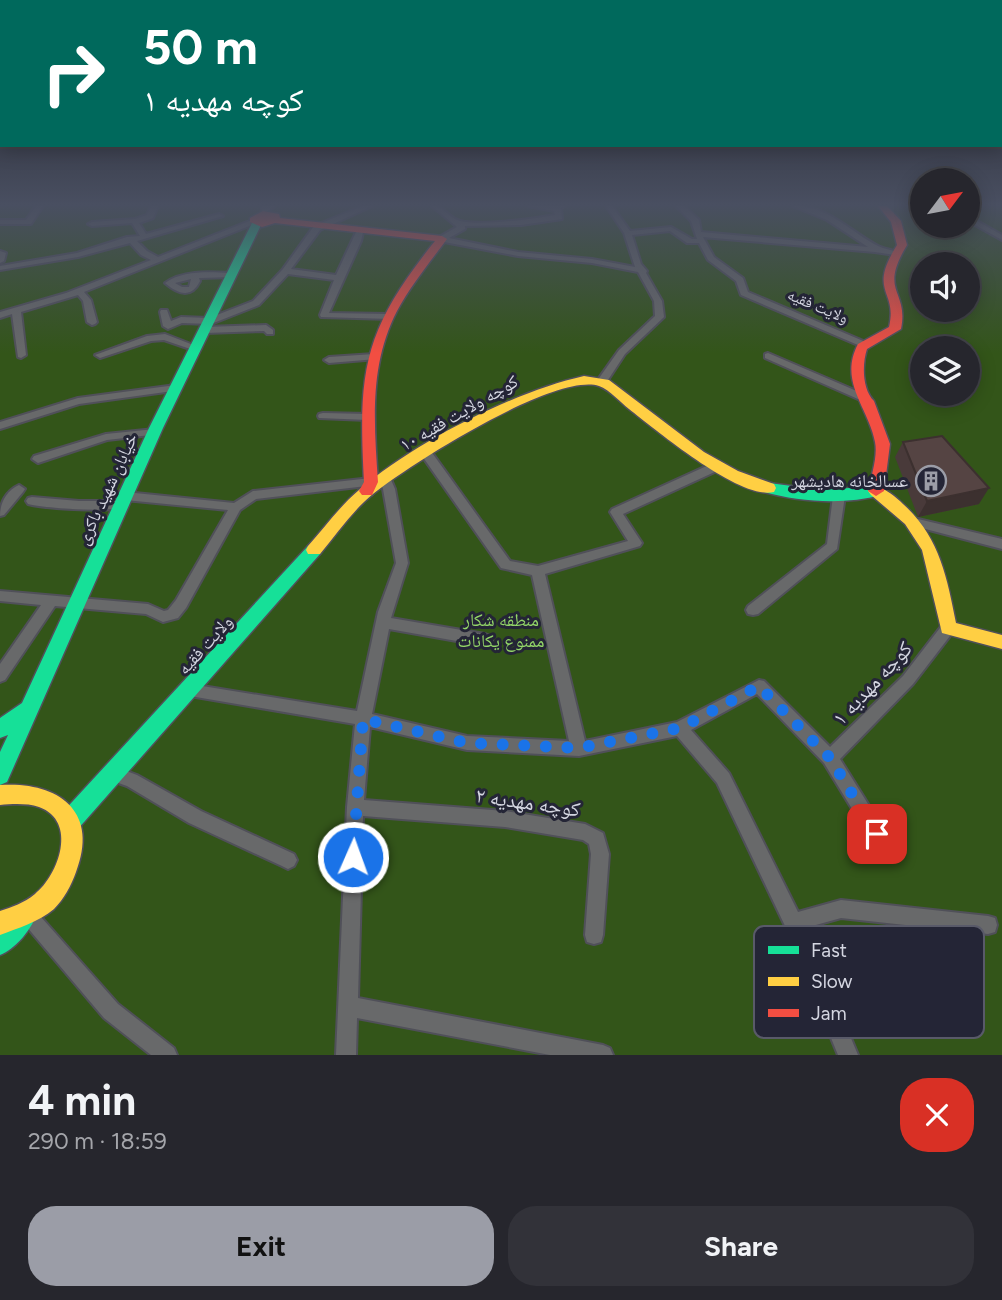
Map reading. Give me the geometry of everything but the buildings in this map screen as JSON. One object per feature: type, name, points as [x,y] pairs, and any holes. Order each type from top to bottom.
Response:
[{"type":"street","points":[[0,268],[77,255]]},
{"type":"street","points":[[148,255],[157,260]]},
{"type":"street","points":[[0,315],[79,291],[168,255]]},
{"type":"street","name":"خیابان شهید باکری","points":[[0,775],[123,500],[241,255]]},
{"type":"street","points":[[207,325],[256,303],[297,255]]},
{"type":"street","points":[[350,255],[330,294],[324,315],[388,317]]},
{"type":"street","points":[[374,484],[368,416],[374,357],[388,317],[429,255]]},
{"type":"street","points":[[531,255],[592,261],[643,271]]},
{"type":"street","points":[[634,255],[658,301],[660,317],[622,352],[602,381],[700,458],[741,481],[799,495],[839,496],[876,491],[899,505],[918,523],[934,553],[948,628],[1002,642]]},
{"type":"street","name":"ولایت فقیه","points":[[710,255],[740,280],[744,293],[865,345]]},
{"type":"street","points":[[862,397],[857,362],[865,345],[895,329],[899,318],[884,279],[886,265],[893,255]]},
{"type":"street","points":[[286,271],[340,278]]},
{"type":"street","points":[[194,276],[230,275]]},
{"type":"street","points":[[79,291],[87,300],[92,322]]},
{"type":"street","points":[[16,310],[21,355]]},
{"type":"street","points":[[164,312],[168,326],[181,320],[207,325],[265,328],[270,332]]},
{"type":"street","points":[[100,355],[150,338],[165,337],[196,348]]},
{"type":"street","points":[[768,356],[867,401],[883,444],[876,491]]},
{"type":"street","points":[[329,360],[374,357]]},
{"type":"street","name":"کوچه ولایت فقیه ۱۰","points":[[374,484],[523,397],[575,379],[602,381]]},
{"type":"street","points":[[0,426],[78,401],[176,388]]},
{"type":"street","points":[[323,416],[368,416]]},
{"type":"street","points":[[38,458],[106,437],[155,432]]},
{"type":"street","points":[[426,453],[506,565],[538,571],[636,543],[616,512],[715,467]]},
{"type":"street","points":[[0,596],[148,610],[163,617],[173,614],[181,604],[236,506],[253,495],[374,484],[389,489],[402,562],[383,622],[363,719],[355,807],[346,1055]]},
{"type":"street","name":"ولایت فقیه","points":[[69,822],[374,484]]},
{"type":"street","points":[[0,512],[19,489]]},
{"type":"street","points":[[753,610],[833,546],[839,496]]},
{"type":"street","points":[[33,501],[79,505],[123,500],[236,506]]},
{"type":"street","points":[[918,523],[1002,544]]},
{"type":"street","points":[[538,571],[579,748]]},
{"type":"street","points":[[0,676],[51,601]]},
{"type":"street","points":[[383,622],[485,640]]},
{"type":"street","name":"کوچه مهدیه ۱","points":[[830,758],[908,680],[948,628]]},
{"type":"street","points":[[190,690],[363,719],[467,743],[579,748],[680,728],[759,686],[830,758],[877,834]]},
{"type":"street","points":[[0,729],[28,710]]},
{"type":"street","points":[[680,728],[723,778],[795,926]]},
{"type":"street","points":[[113,774],[131,780],[206,822],[288,860]]},
{"type":"street","points":[[0,795],[30,794],[54,803],[69,822],[73,855],[65,877],[49,898],[27,914],[0,943]]},
{"type":"street","name":"کوچه مهدیه ۲","points":[[355,807],[505,820],[585,832],[597,839],[600,854],[594,935]]},
{"type":"street","points":[[793,922],[841,909],[988,925]]},
{"type":"street","points":[[0,923],[27,914]]},
{"type":"street","points":[[27,914],[111,1011],[167,1055]]},
{"type":"street","points":[[347,1006],[603,1055]]},
{"type":"street","points":[[841,1038],[848,1055]]},
{"type":"green space","name":"منطقه شکار ممنوع یکانات","points":[[0,255],[910,255],[910,322],[980,322],[980,255],[1002,255],[1002,1055],[0,1055]]},
{"type":"traffic: fast","points":[[0,775],[156,428],[241,255]]},
{"type":"traffic: fast","points":[[769,488],[822,495],[876,491]]},
{"type":"traffic: fast","points":[[69,822],[314,550]]},
{"type":"traffic: fast","points":[[0,729],[28,710]]},
{"type":"traffic: fast","points":[[0,943],[24,916]]},
{"type":"traffic: slow","points":[[314,550],[360,497],[413,459],[521,400],[584,380],[604,383],[684,445],[716,466],[732,475],[769,488]]},
{"type":"traffic: slow","points":[[876,491],[910,520],[930,550],[936,566],[948,628],[1002,642]]},
{"type":"traffic: slow","points":[[0,795],[30,795],[48,800],[60,809],[68,820],[72,833],[69,861],[57,887],[43,903],[32,910],[0,923]]},
{"type":"traffic: jam","points":[[367,491],[371,482],[368,421],[373,359],[392,310],[429,255]]},
{"type":"traffic: jam","points":[[876,491],[883,444],[867,401],[862,397],[857,362],[862,347],[895,329],[896,309],[887,284],[887,274],[896,255]]},
{"type":"place","name":"عسالخانه هادیشهر","points":[[931,481]]},
{"type":"route","points":[[353,857],[363,719],[467,743],[579,748],[680,728],[759,686],[830,758],[877,834]]}]
